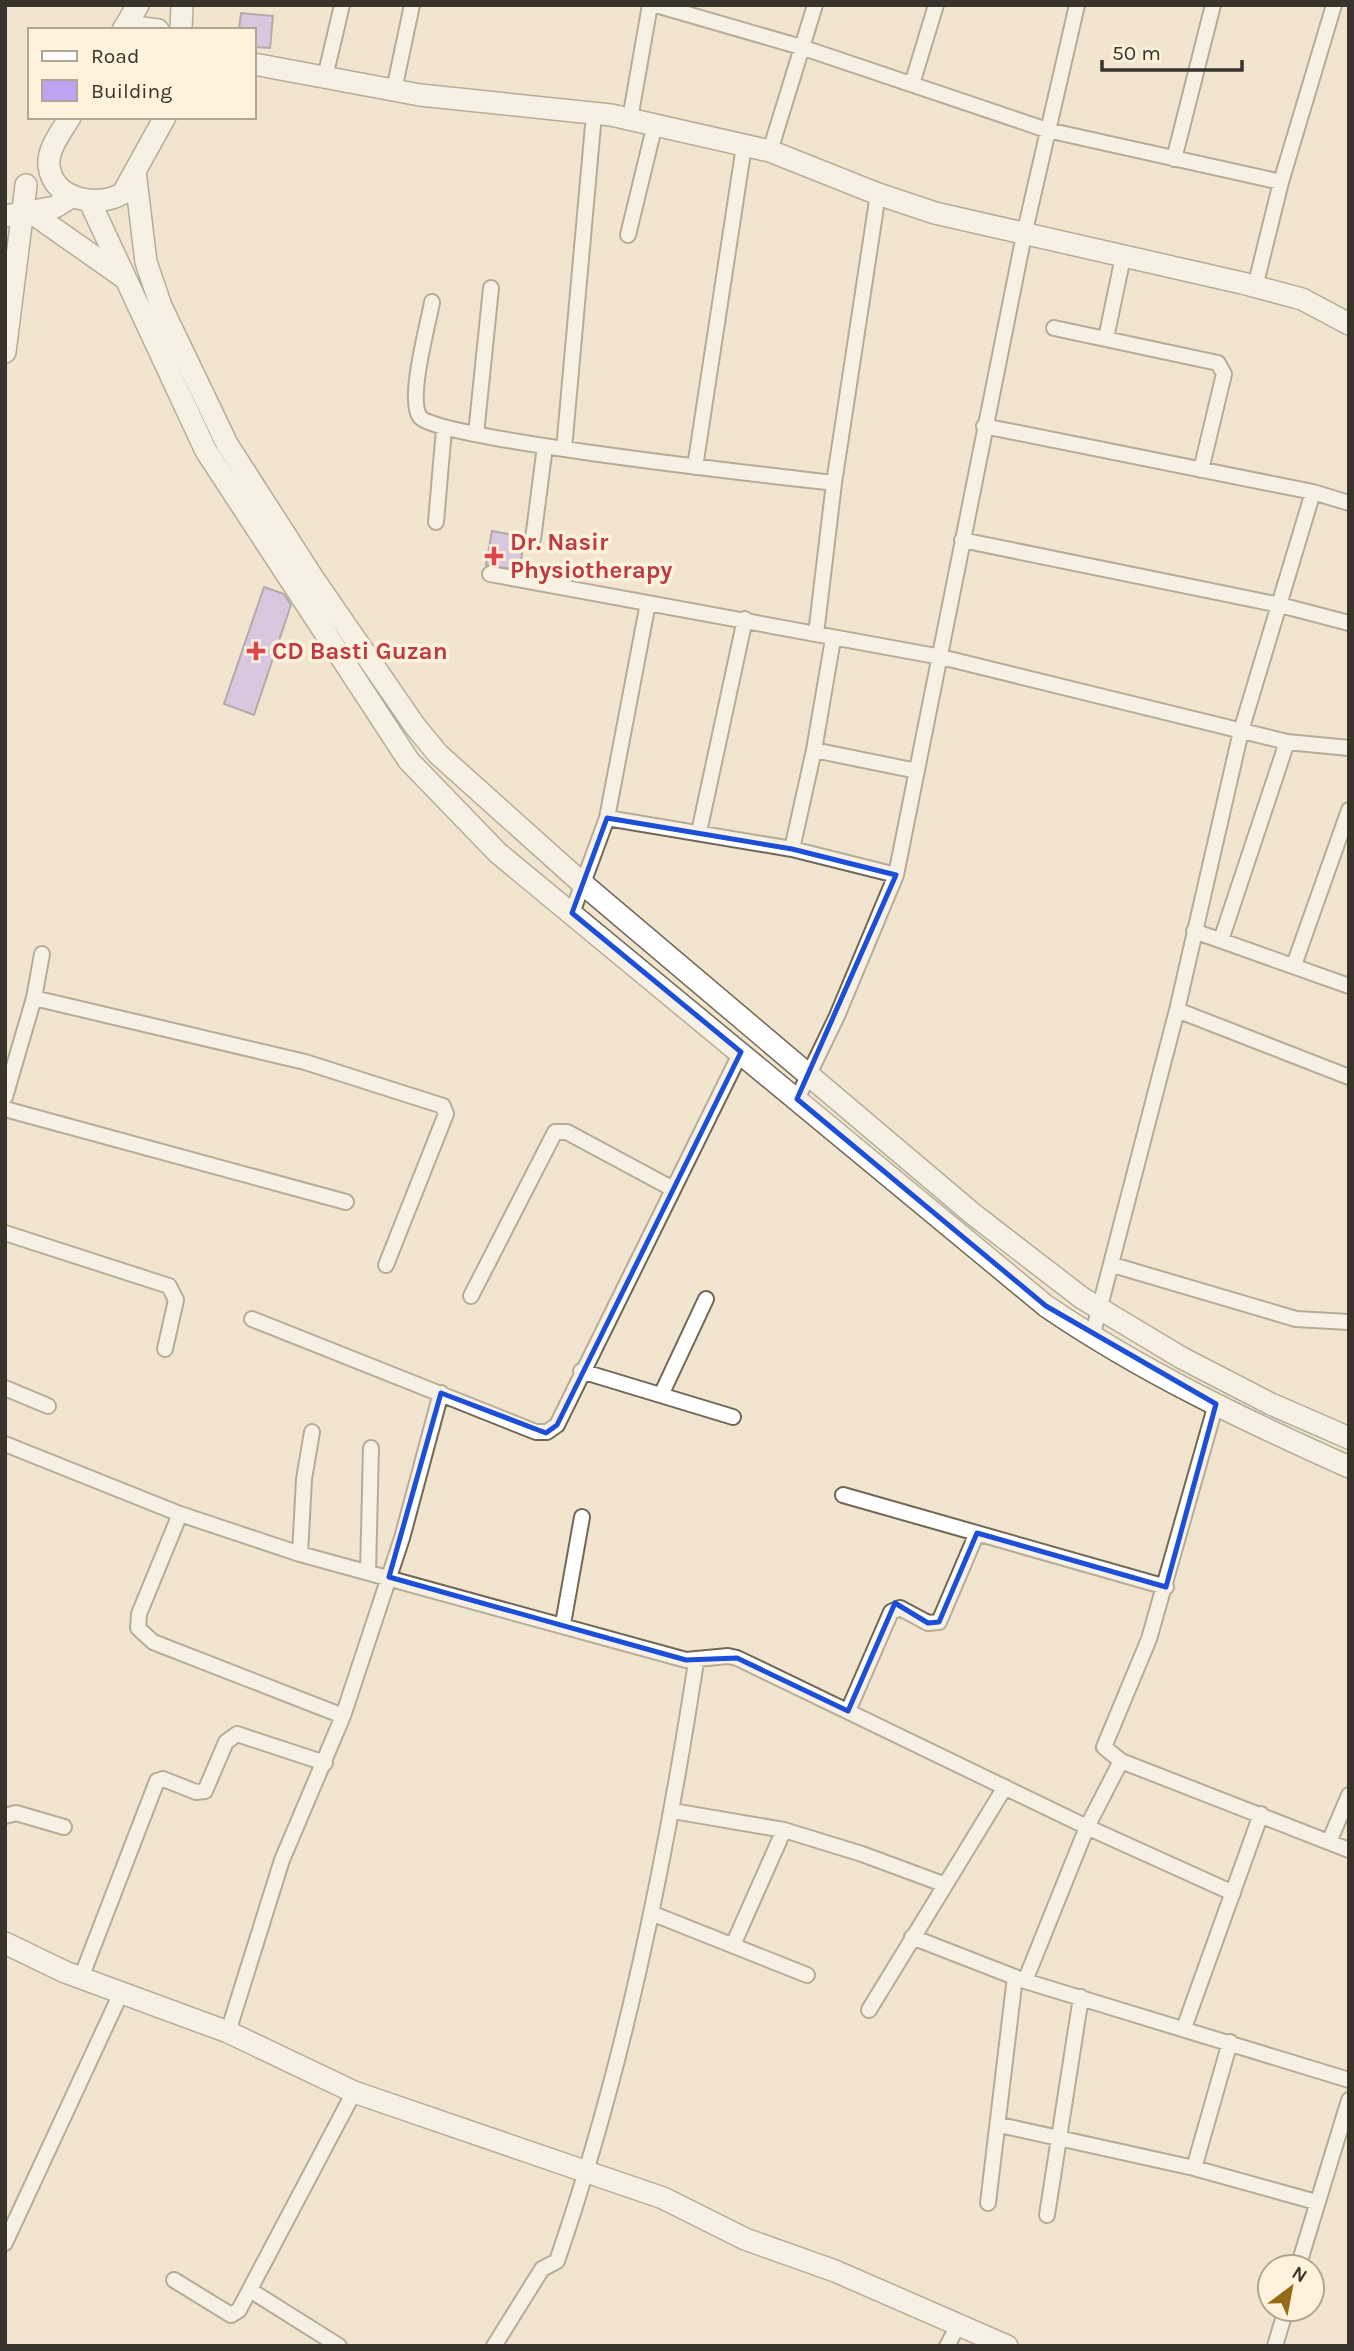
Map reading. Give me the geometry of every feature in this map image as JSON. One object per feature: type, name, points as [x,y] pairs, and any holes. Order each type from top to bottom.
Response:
[{"type":"street","points":[[126,28],[138,5]]},
{"type":"street","points":[[181,28],[182,5]]},
{"type":"street","points":[[325,77],[342,5]]},
{"type":"street","points":[[394,90],[412,5]]},
{"type":"street","points":[[630,119],[650,5]]},
{"type":"street","points":[[656,5],[802,47],[1047,130],[1281,182]]},
{"type":"street","points":[[770,151],[815,5]]},
{"type":"street","points":[[912,85],[936,5]]},
{"type":"street","points":[[797,1099],[811,1074],[896,875],[1024,235],[1077,5]]},
{"type":"street","points":[[1174,159],[1213,5]]},
{"type":"street","points":[[1255,287],[1281,182],[1334,5]]},
{"type":"street","points":[[256,64],[394,90],[630,119],[770,151],[878,194],[1024,235],[1302,299],[1349,324]]},
{"type":"street","points":[[564,449],[594,114]]},
{"type":"street","points":[[70,119],[51,150],[49,167],[58,183],[82,199],[125,278],[206,451],[409,761],[498,853],[1046,1306],[1092,1337],[1216,1404],[1347,1462]]},
{"type":"street","points":[[19,214],[82,199],[112,200],[123,192],[164,119]]},
{"type":"street","points":[[628,235],[655,124]]},
{"type":"street","points":[[695,467],[744,146]]},
{"type":"street","points":[[5,192],[26,184],[49,167]]},
{"type":"street","points":[[135,171],[146,262],[161,306],[234,455],[313,578],[415,726],[469,784],[972,1214],[1082,1298],[1182,1358],[1271,1404],[1349,1438]]},
{"type":"street","points":[[5,352],[19,214],[26,184]]},
{"type":"street","points":[[816,634],[834,483],[878,194]]},
{"type":"street","points":[[19,214],[125,278]]},
{"type":"street","points":[[1106,338],[1123,257]]},
{"type":"street","points":[[476,434],[491,288]]},
{"type":"street","points":[[432,302],[415,406],[420,418],[444,429],[564,449],[834,483]]},
{"type":"street","points":[[1054,328],[1213,360],[1223,368],[1224,374],[1201,470]]},
{"type":"street","points":[[985,426],[1313,492],[1349,503]]},
{"type":"street","points":[[436,522],[444,429]]},
{"type":"street","points":[[533,539],[545,446]]},
{"type":"street","points":[[1092,1337],[1113,1265],[1177,1010],[1241,731],[1313,492]]},
{"type":"street","points":[[962,540],[1280,605],[1349,623]]},
{"type":"street","points":[[490,574],[941,657],[1287,742],[1349,748]]},
{"type":"street","points":[[572,914],[607,818],[648,603]]},
{"type":"street","points":[[699,832],[744,620]]},
{"type":"street","points":[[792,849],[814,750],[833,639]]},
{"type":"street","points":[[1221,940],[1287,742]]},
{"type":"street","points":[[814,750],[917,771]]},
{"type":"street","points":[[1294,965],[1349,810]]},
{"type":"street","points":[[607,818],[792,849],[896,875]]},
{"type":"street","points":[[1194,931],[1349,986]]},
{"type":"street","points":[[5,1097],[34,998],[42,954]]},
{"type":"street","points":[[34,998],[305,1062],[443,1106],[446,1114],[386,1265]]},
{"type":"street","points":[[1177,1010],[1349,1077]]},
{"type":"street","points":[[252,1320],[543,1432],[557,1425],[581,1371],[741,1052]]},
{"type":"street","points":[[5,1109],[346,1202]]},
{"type":"street","points":[[471,1296],[555,1132],[567,1132],[673,1189]]},
{"type":"street","points":[[5,1233],[169,1286],[176,1300],[165,1349]]},
{"type":"street","points":[[1113,1265],[1296,1319],[1349,1322]]},
{"type":"street","points":[[661,1395],[706,1298]]},
{"type":"street","points":[[581,1371],[733,1417]]},
{"type":"street","points":[[5,1388],[48,1406]]},
{"type":"street","points":[[228,2032],[282,1860],[343,1716],[389,1577],[441,1394]]},
{"type":"street","points":[[1216,1404],[1166,1587],[1149,1639],[1104,1741],[1107,1753],[1121,1761],[1349,1850]]},
{"type":"street","points":[[300,1554],[304,1479],[312,1432]]},
{"type":"street","points":[[5,1444],[180,1514],[300,1554],[695,1661],[727,1656],[737,1658],[1087,1827],[1233,1893]]},
{"type":"street","points":[[368,1572],[371,1448]]},
{"type":"street","points":[[843,1495],[1166,1587]]},
{"type":"street","points":[[180,1514],[138,1614],[138,1628],[153,1642],[343,1716]]},
{"type":"street","points":[[563,1624],[582,1517]]},
{"type":"street","points":[[848,1712],[891,1612],[900,1608],[928,1623],[939,1622],[976,1533]]},
{"type":"street","points":[[494,2346],[542,2269],[557,2261],[588,2171],[673,1811],[695,1661]]},
{"type":"street","points":[[81,1978],[157,1781],[163,1779],[195,1792],[205,1791],[226,1742],[237,1734],[325,1763]]},
{"type":"street","points":[[989,2203],[1020,1979],[1087,1827],[1121,1761]]},
{"type":"street","points":[[869,2010],[943,1884],[1005,1787]]},
{"type":"street","points":[[1329,1842],[1349,1795]]},
{"type":"street","points":[[673,1811],[784,1830],[862,1854],[943,1884]]},
{"type":"street","points":[[5,1816],[16,1814],[64,1827]]},
{"type":"street","points":[[1184,2028],[1261,1814]]},
{"type":"street","points":[[733,1945],[784,1830]]},
{"type":"street","points":[[651,1913],[807,1975]]},
{"type":"street","points":[[912,1937],[1020,1979],[1349,2080]]},
{"type":"street","points":[[5,1943],[81,1978],[228,2032],[354,2092],[663,2198],[745,2239],[835,2271],[1007,2346]]},
{"type":"street","points":[[5,2243],[121,1991]]},
{"type":"street","points":[[1047,2216],[1081,1997]]},
{"type":"street","points":[[1194,2168],[1230,2042]]},
{"type":"street","points":[[174,2280],[231,2315],[239,2310],[354,2092]]},
{"type":"street","points":[[1302,2253],[1349,2100]]},
{"type":"street","points":[[1000,2125],[1194,2168],[1316,2202]]},
{"type":"street","points":[[250,2290],[339,2346]]},
{"type":"street","points":[[1275,2346],[1282,2323]]},
{"type":"street","points":[[947,2346],[959,2324]]},
{"type":"highlighted area","points":[[607,818],[792,849],[896,875],[797,1099],[1046,1306],[1216,1404],[1166,1587],[977,1533],[939,1622],[928,1623],[895,1603],[848,1711],[737,1658],[686,1660],[389,1577],[441,1393],[546,1433],[557,1425],[741,1052],[572,913]]},
{"type":"building","points":[[241,13],[273,16],[270,48],[256,47],[256,28],[239,28]]},
{"type":"building","points":[[492,531],[524,537],[520,570],[486,565]]},
{"type":"building","points":[[264,587],[284,594],[291,605],[254,715],[224,704]]},
{"type":"place","name":"Dr. Nasir Physiotherapy","points":[[494,556]]},
{"type":"place","name":"CD Basti Guzan","points":[[256,651]]}]
